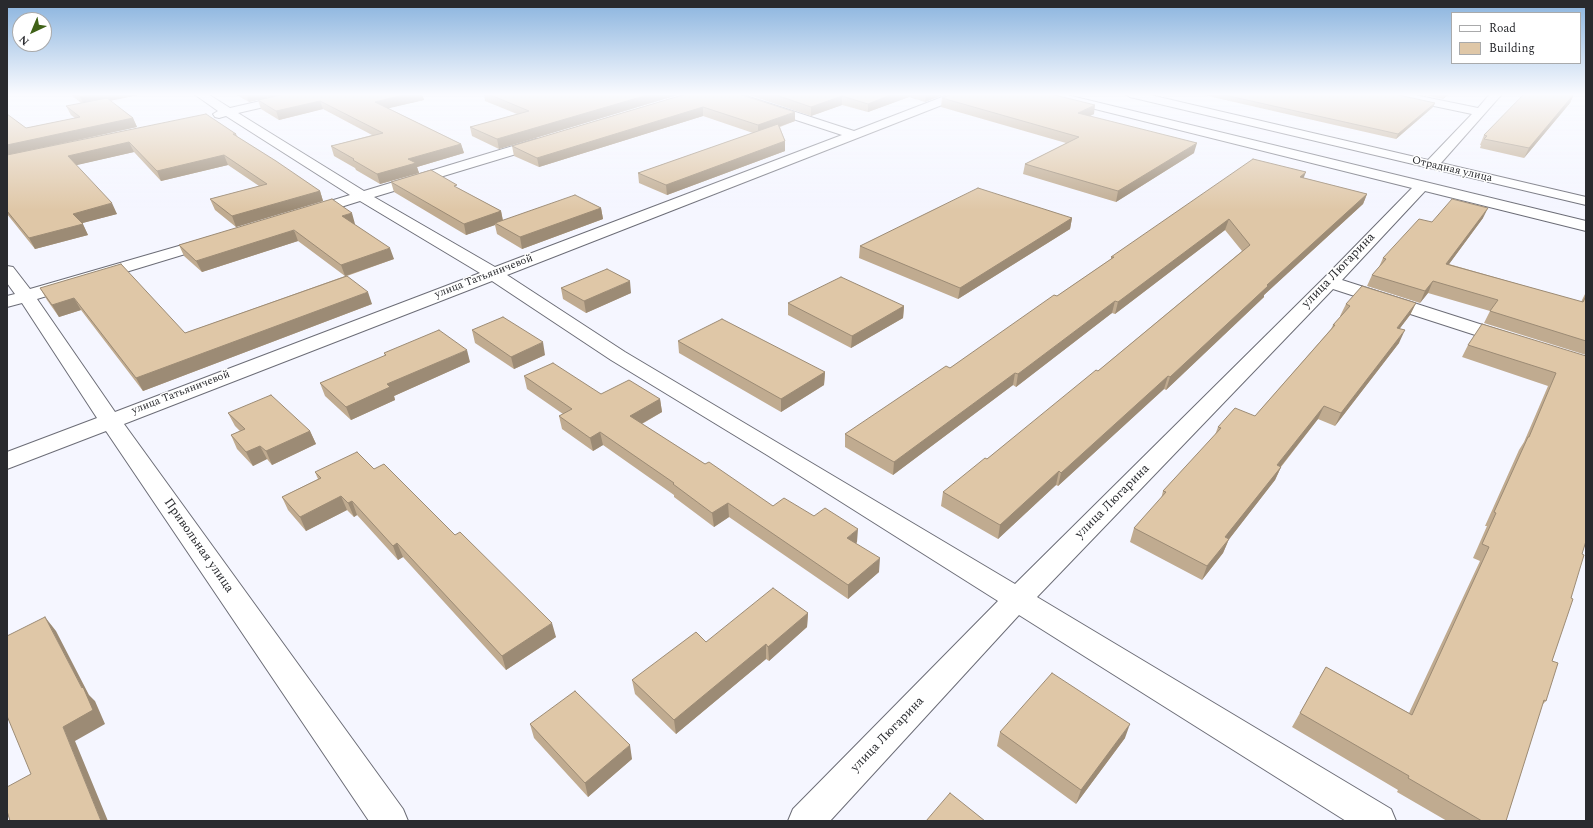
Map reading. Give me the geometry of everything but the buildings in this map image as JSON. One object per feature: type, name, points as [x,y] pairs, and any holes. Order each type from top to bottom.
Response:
[{"type":"street","points":[[260,133],[492,274],[618,356],[775,450],[1378,821]]},
{"type":"street","points":[[848,133],[855,135]]},
{"type":"street","name":"улица Татьяничевой","points":[[7,461],[861,133]]},
{"type":"street","points":[[1228,133],[1426,175],[1586,226]]},
{"type":"street","name":"Отрадная улица","points":[[1280,133],[1426,175],[1586,201]]},
{"type":"street","name":"улица Люгарина","points":[[806,821],[1017,599],[1330,282],[1462,133]]},
{"type":"street","points":[[294,216],[558,137]]},
{"type":"street","points":[[17,299],[225,237]]},
{"type":"street","name":"Привольная улица","points":[[7,271],[17,299],[110,421],[390,821]]},
{"type":"street","points":[[1330,282],[1526,345]]}]
